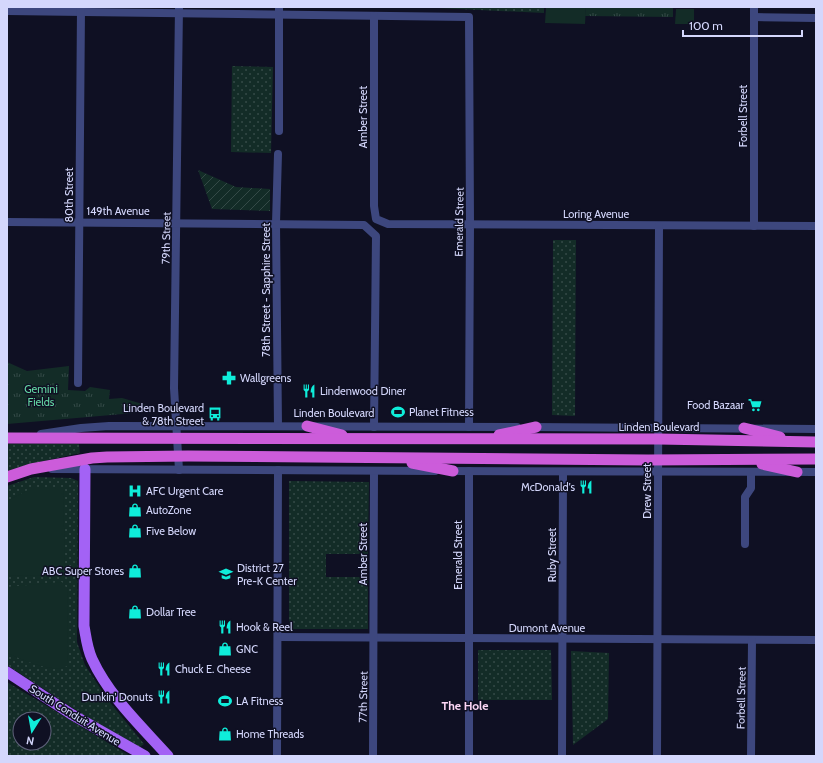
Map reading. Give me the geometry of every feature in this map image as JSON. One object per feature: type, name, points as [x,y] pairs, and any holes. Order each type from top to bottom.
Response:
[{"type":"highway","points":[[306,426],[360,440]]},
{"type":"highway","points":[[474,440],[536,428]]},
{"type":"highway","points":[[744,428],[800,442]]},
{"type":"highway","name":"Linden Boulevard","points":[[7,438],[360,440],[659,439],[816,442]]},
{"type":"highway","points":[[7,477],[31,469],[178,456],[659,460],[816,459]]},
{"type":"highway","points":[[387,458],[453,471]]},
{"type":"highway","points":[[742,460],[797,472]]},
{"type":"main road","points":[[85,464],[84,626],[88,649],[92,659],[108,685],[127,710],[168,756]]},
{"type":"main road","name":"South Conduit Avenue","points":[[7,672],[71,714],[145,756]]},
{"type":"street","points":[[279,7],[279,131]]},
{"type":"street","name":"Forbell Street","points":[[754,7],[754,226]]},
{"type":"street","name":"80th Street","points":[[78,383],[81,10]]},
{"type":"street","points":[[7,11],[179,11],[279,16],[374,16]]},
{"type":"street","name":"79th Street","points":[[179,11],[178,223],[175,337],[176,426],[179,470]]},
{"type":"street","name":"Emerald Street","points":[[374,16],[470,18],[469,427]]},
{"type":"street","name":"Amber Street","points":[[374,16],[374,206],[376,219]]},
{"type":"street","points":[[754,17],[816,18]]},
{"type":"street","name":"78th Street - Sapphire Street","points":[[278,154],[276,223],[278,426]]},
{"type":"street","name":"Loring Avenue","points":[[376,219],[388,224],[816,226]]},
{"type":"street","name":"149th Avenue","points":[[7,222],[276,223]]},
{"type":"street","points":[[276,223],[364,225],[376,236],[374,427]]},
{"type":"street","name":"Drew Street","points":[[657,756],[660,226]]},
{"type":"street","name":"Linden Boulevard","points":[[21,438],[81,428],[176,426],[536,428],[659,427],[816,429]]},
{"type":"street","points":[[85,464],[179,470],[816,472]]},
{"type":"street","points":[[277,756],[278,470]]},
{"type":"street","name":"Amber Street","points":[[374,471],[374,638]]},
{"type":"street","name":"Emerald Street","points":[[469,471],[469,756]]},
{"type":"street","name":"Ruby Street","points":[[562,756],[563,472]]},
{"type":"street","points":[[745,544],[745,497],[751,488],[751,472]]},
{"type":"street","name":"Dumont Avenue","points":[[278,637],[816,640]]},
{"type":"street","name":"77th Street","points":[[373,756],[374,638]]},
{"type":"street","name":"Forbell Street","points":[[751,756],[752,640]]},
{"type":"green space","points":[[417,7],[544,7],[544,13]]},
{"type":"green space","points":[[546,7],[586,7],[585,24],[545,23]]},
{"type":"green space","points":[[586,7],[673,7],[673,17],[585,16]]},
{"type":"green space","points":[[676,9],[694,9],[694,24],[675,24]]},
{"type":"green space","points":[[232,66],[273,67],[271,153],[231,152]]},
{"type":"green space","points":[[198,170],[236,187],[270,189],[270,211],[212,209]]},
{"type":"green space","points":[[553,240],[576,240],[575,416],[552,415]]},
{"type":"green space","name":"Gemini Fields","points":[[7,362],[27,371],[69,366],[68,390],[85,391],[90,387],[110,390],[109,399],[122,398],[153,407],[146,412],[7,424]]},
{"type":"green space","points":[[7,444],[79,444],[80,453],[30,464],[7,471]]},
{"type":"green space","points":[[34,477],[71,478],[78,481],[77,642],[85,665],[108,700],[144,744],[140,747],[82,714],[7,665],[7,486]]},
{"type":"green space","points":[[289,481],[369,482],[368,554],[326,554],[326,577],[368,577],[368,629],[289,629]]},
{"type":"green space","points":[[30,489],[63,489],[65,566],[59,575],[7,576],[7,501]]},
{"type":"green space","points":[[62,582],[68,590],[67,666],[61,668],[46,667],[28,662],[7,653],[7,587]]},
{"type":"green space","points":[[478,650],[551,650],[552,700],[478,700]]},
{"type":"green space","points":[[571,651],[609,653],[608,719],[573,745]]},
{"type":"green space","points":[[7,682],[130,756],[7,756]]},
{"type":"place","name":"Wallgreens","points":[[229,378]]},
{"type":"place","name":"Lindenwood Diner","points":[[309,391]]},
{"type":"place","name":"Food Bazaar","points":[[755,405]]},
{"type":"place","name":"Planet Fitness","points":[[398,412]]},
{"type":"place","name":"Linden Boulevard & 78th Street","points":[[215,414]]},
{"type":"place","name":"McDonald's","points":[[586,487]]},
{"type":"place","name":"AFC Urgent Care","points":[[135,491]]},
{"type":"place","name":"AutoZone","points":[[135,510]]},
{"type":"place","name":"Five Below","points":[[135,531]]},
{"type":"place","name":"ABC Super Stores","points":[[135,571]]},
{"type":"place","name":"District 27 Pre-K Center","points":[[226,574]]},
{"type":"place","name":"Dollar Tree","points":[[135,612]]},
{"type":"place","name":"Hook & Reel","points":[[225,627]]},
{"type":"place","name":"GNC","points":[[225,649]]},
{"type":"place","name":"Chuck E. Cheese","points":[[164,669]]},
{"type":"place","name":"Dunkin' Donuts","points":[[164,697]]},
{"type":"place","name":"LA Fitness","points":[[225,701]]},
{"type":"place","name":"Home Threads","points":[[225,734]]},
{"type":"district","name":"The Hole","points":[[465,705]]}]
